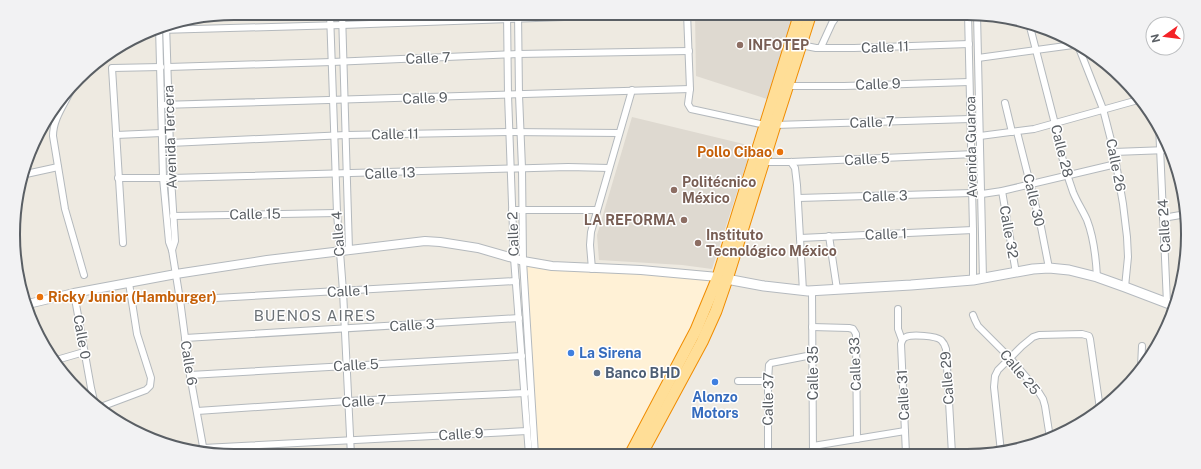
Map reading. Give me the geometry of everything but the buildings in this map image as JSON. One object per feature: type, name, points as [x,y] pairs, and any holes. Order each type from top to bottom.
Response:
[{"type":"highway","points":[[644,449],[702,342],[716,311],[723,278],[770,125],[798,20]]},
{"type":"highway","points":[[770,125],[787,86],[809,20]]},
{"type":"highway","points":[[633,449],[723,278]]},
{"type":"main road","points":[[723,278],[764,286],[808,291],[983,279],[1033,269],[1049,268],[1069,270],[1097,278],[1169,304]]},
{"type":"street","name":"Calle 4","points":[[330,20],[337,213],[343,291],[351,449]]},
{"type":"street","name":"Calle 4","points":[[342,20],[350,250]]},
{"type":"street","points":[[180,27],[342,25],[434,20]]},
{"type":"street","name":"Calle 2","points":[[507,20],[509,132],[514,258],[522,356],[534,449]]},
{"type":"street","name":"Calle 2","points":[[518,20],[528,449]]},
{"type":"street","points":[[687,20],[690,89],[688,104],[691,109],[770,125]]},
{"type":"street","points":[[821,47],[834,20]]},
{"type":"street","name":"Avenida Guaroa","points":[[968,20],[973,230],[972,280]]},
{"type":"street","name":"Avenida Guaroa","points":[[977,20],[983,279]]},
{"type":"street","name":"Calle 28","points":[[1031,30],[1055,124],[1060,150],[1074,193],[1091,231],[1097,278]]},
{"type":"street","name":"Avenida Tercera","points":[[166,31],[171,178],[175,241],[172,250]]},
{"type":"street","name":"Avenida Tercera","points":[[159,33],[163,178],[169,242],[172,250],[176,274]]},
{"type":"street","name":"Calle 11","points":[[801,45],[809,47],[854,48],[969,44]]},
{"type":"street","points":[[978,58],[1068,46]]},
{"type":"street","name":"Calle 7","points":[[168,67],[518,54],[689,51]]},
{"type":"street","name":"Calle 26","points":[[1081,53],[1103,109],[1114,152],[1127,237],[1128,258],[1125,287]]},
{"type":"street","points":[[123,243],[112,68],[161,67]]},
{"type":"street","name":"Calle 9","points":[[787,86],[844,86],[969,82]]},
{"type":"street","name":"Calle 9","points":[[161,105],[690,89]]},
{"type":"street","points":[[592,269],[590,235],[632,90]]},
{"type":"street","points":[[980,136],[1015,132],[1055,124],[1134,101]]},
{"type":"street","name":"Calle 30","points":[[1005,103],[1031,185],[1049,268]]},
{"type":"street","points":[[63,105],[55,121],[53,129],[65,209],[84,275]]},
{"type":"street","name":"Calle 7","points":[[770,125],[782,126],[970,118]]},
{"type":"street","name":"Calle 11","points":[[170,143],[346,135],[509,132],[619,133]]},
{"type":"street","points":[[116,135],[162,133]]},
{"type":"street","name":"Calle 24","points":[[1160,141],[1163,218],[1171,301]]},
{"type":"street","points":[[1114,152],[1164,150]]},
{"type":"street","name":"Calle 5","points":[[758,161],[791,162],[980,154]]},
{"type":"street","name":"Calle 35","points":[[791,162],[795,171],[800,238],[812,327],[813,446]]},
{"type":"street","points":[[982,194],[1031,185],[1116,164]]},
{"type":"street","points":[[29,173],[58,167]]},
{"type":"street","name":"Calle 13","points":[[118,178],[347,174],[511,168],[609,168]]},
{"type":"street","name":"Calle 32","points":[[1002,191],[1016,273]]},
{"type":"street","name":"Calle 3","points":[[798,198],[972,193]]},
{"type":"street","points":[[512,210],[597,210]]},
{"type":"street","name":"Calle 15","points":[[173,216],[337,213]]},
{"type":"street","points":[[1163,218],[1180,215]]},
{"type":"street","name":"Calle 1","points":[[800,238],[973,230]]},
{"type":"street","points":[[829,236],[837,289]]},
{"type":"street","points":[[31,303],[74,293],[176,274],[267,260],[417,242],[440,242],[478,248],[523,261],[552,266],[655,271],[723,278]]},
{"type":"street","name":"Calle 6","points":[[176,274],[190,374],[202,446]]},
{"type":"street","name":"Calle 1","points":[[180,300],[516,281]]},
{"type":"street","points":[[105,405],[146,390],[152,382],[137,334],[129,283]]},
{"type":"street","name":"Calle 0","points":[[74,293],[93,396]]},
{"type":"street","points":[[518,297],[525,297]]},
{"type":"street","name":"Calle 31","points":[[898,309],[898,329],[903,339],[901,344],[906,449]]},
{"type":"street","name":"Calle 25","points":[[974,315],[978,326],[1010,358],[1038,391],[1045,406],[1049,433]]},
{"type":"street","name":"Calle 3","points":[[185,338],[519,318]]},
{"type":"street","name":"Calle 33","points":[[812,327],[849,328],[853,329],[856,334],[857,439]]},
{"type":"street","points":[[1000,446],[994,381],[995,376],[998,370],[1022,346],[1034,337],[1039,335],[1082,334],[1089,336],[1099,403]]},
{"type":"street","name":"Calle 29","points":[[903,339],[911,335],[932,337],[939,339],[946,349],[952,449]]},
{"type":"street","points":[[1141,359],[1142,346]]},
{"type":"street","points":[[59,358],[84,352]]},
{"type":"street","name":"Calle 37","points":[[768,449],[768,367],[771,363],[812,355]]},
{"type":"street","name":"Calle 5","points":[[190,374],[522,356]]},
{"type":"street","points":[[738,381],[768,381]]},
{"type":"street","name":"Calle 7","points":[[197,411],[527,393]]},
{"type":"street","name":"Calle 9","points":[[219,449],[350,440],[527,431]]},
{"type":"street","points":[[813,446],[905,431]]},
{"type":"shaded area","name":"INFOTEP","points":[[695,20],[792,20],[767,99],[696,76]]},
{"type":"shaded area","name":"Politécnico México","points":[[632,117],[752,146],[712,269],[682,265],[599,260],[597,235]]},
{"type":"shaded area","points":[[523,261],[718,277],[628,449],[537,449]]},
{"type":"place","name":"INFOTEP","points":[[740,45]]},
{"type":"place","name":"Pollo Cibao","points":[[780,152]]},
{"type":"place","name":"Politécnico México","points":[[674,190]]},
{"type":"place","name":"LA REFORMA","points":[[684,220]]},
{"type":"place","name":"Instituto Tecnológico México","points":[[698,243]]},
{"type":"place","name":"Ricky Junior (Hamburger)","points":[[40,297]]},
{"type":"place","name":"La Sirena","points":[[571,353]]},
{"type":"place","name":"Banco BHD","points":[[597,373]]},
{"type":"place","name":"Alonzo Motors","points":[[715,382]]},
{"type":"district","name":"BUENOS AIRES","points":[[315,316]]}]
